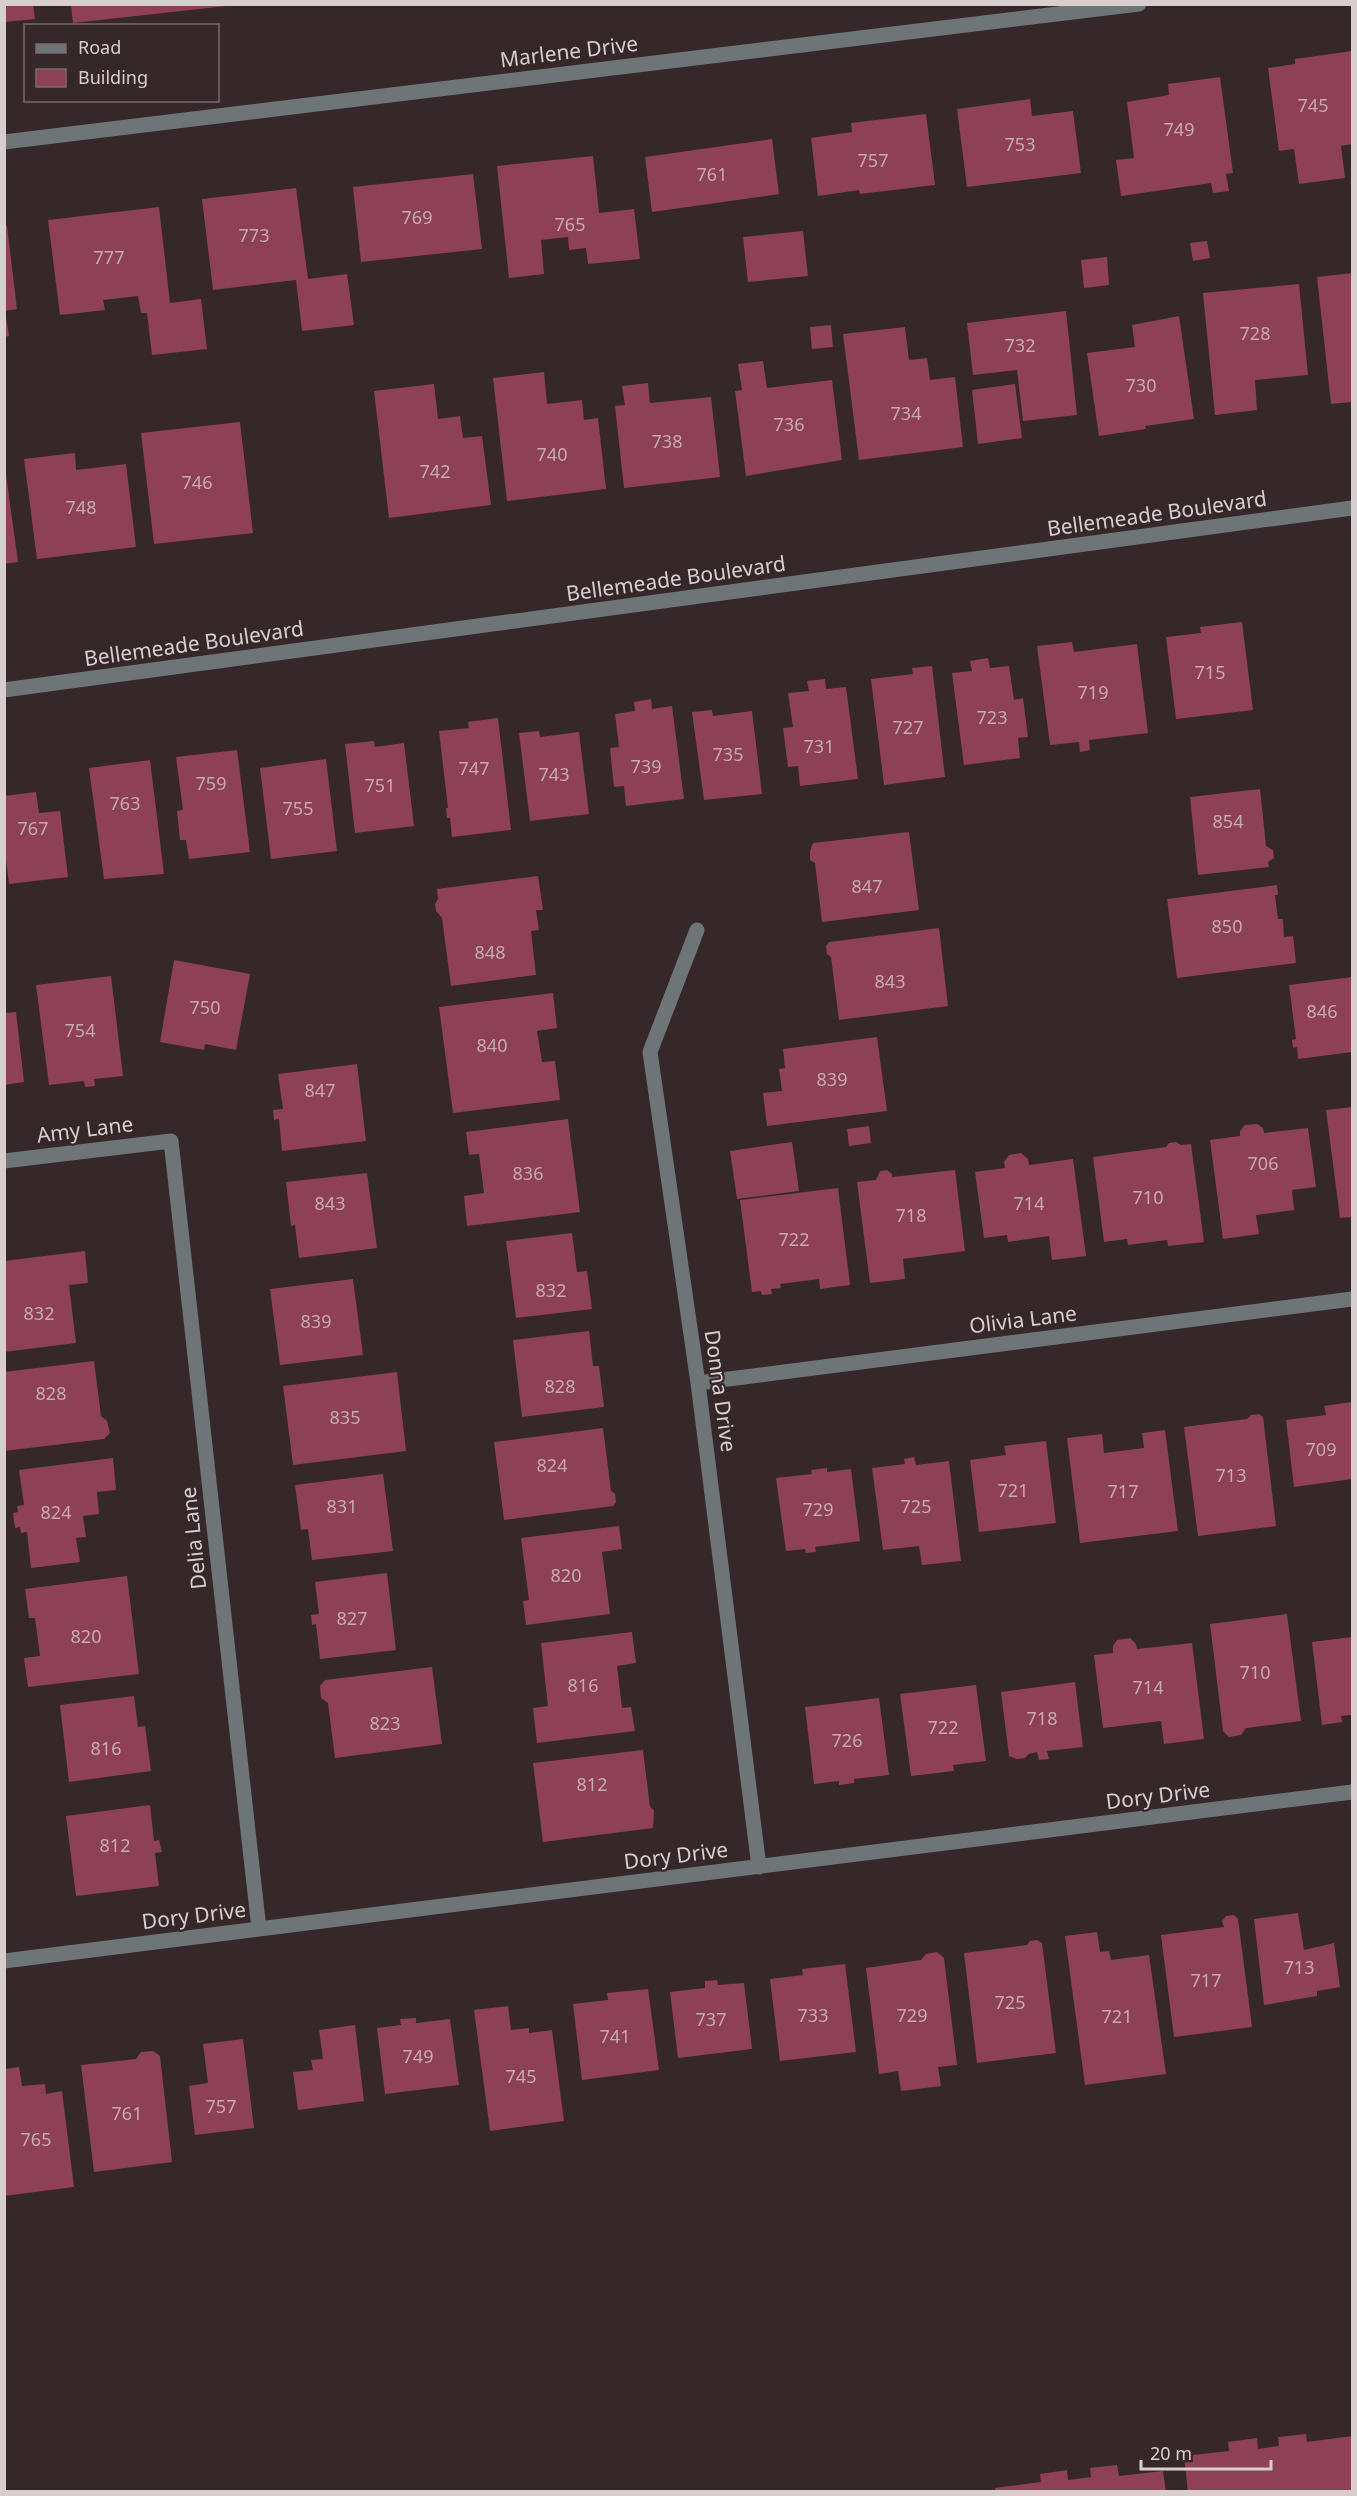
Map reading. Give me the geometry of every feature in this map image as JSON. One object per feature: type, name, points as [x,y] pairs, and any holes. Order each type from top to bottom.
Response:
[{"type":"street","name":"Marlene Drive","points":[[4,142],[1139,4]]},
{"type":"street","name":"Bellemeade Boulevard","points":[[4,690],[1353,508]]},
{"type":"street","name":"Donna Drive","points":[[697,930],[650,1052],[698,1383],[759,1867]]},
{"type":"street","name":"Amy Lane","points":[[4,1161],[171,1141]]},
{"type":"street","name":"Delia Lane","points":[[171,1141],[259,1929]]},
{"type":"street","name":"Olivia Lane","points":[[698,1383],[1353,1299]]},
{"type":"street","name":"Dory Drive","points":[[4,1961],[1353,1792]]},
{"type":"building","points":[[4,4],[33,4],[35,19],[4,22]]},
{"type":"building","points":[[71,5],[225,5],[226,6],[73,23]]},
{"type":"building","points":[[1352,51],[1352,144],[1341,146],[1345,178],[1299,184],[1294,149],[1279,151],[1268,68],[1295,64],[1295,59]]},
{"type":"building","points":[[1220,77],[1233,173],[1226,174],[1229,191],[1213,193],[1211,183],[1121,196],[1116,160],[1134,158],[1127,102],[1169,95],[1168,84]]},
{"type":"building","points":[[1030,99],[1032,116],[1073,111],[1081,173],[967,187],[957,109]]},
{"type":"building","points":[[926,114],[935,185],[860,194],[859,190],[818,196],[811,138],[852,132],[851,123]]},
{"type":"building","points":[[772,139],[779,194],[652,212],[645,157]]},
{"type":"building","points":[[593,156],[599,213],[634,209],[640,259],[588,264],[586,248],[569,250],[568,237],[541,240],[544,274],[509,278],[497,166]]},
{"type":"building","points":[[473,174],[482,249],[361,262],[353,187]]},
{"type":"building","points":[[296,188],[308,279],[347,274],[354,325],[302,331],[296,280],[213,290],[202,199]]},
{"type":"building","points":[[159,207],[170,303],[201,299],[207,349],[152,355],[147,313],[141,313],[138,296],[103,300],[105,310],[60,315],[48,220]]},
{"type":"building","points":[[4,226],[7,226],[17,309],[4,311]]},
{"type":"building","points":[[803,231],[808,276],[748,282],[743,237]]},
{"type":"building","points":[[1207,241],[1210,258],[1193,261],[1190,243]]},
{"type":"building","points":[[1107,257],[1109,285],[1084,288],[1081,260]]},
{"type":"building","points":[[1352,273],[1352,402],[1331,404],[1317,277]]},
{"type":"building","points":[[1299,284],[1308,375],[1255,380],[1257,410],[1215,415],[1203,293]]},
{"type":"building","points":[[5,311],[9,336],[5,337]]},
{"type":"building","points":[[1066,311],[1077,415],[1023,421],[1017,370],[973,375],[967,323]]},
{"type":"building","points":[[1179,316],[1194,419],[1099,436],[1087,353],[1135,347],[1132,325]]},
{"type":"building","points":[[831,325],[833,347],[812,349],[810,327]]},
{"type":"building","points":[[905,327],[909,360],[927,358],[930,380],[955,377],[963,447],[859,460],[843,334]]},
{"type":"building","points":[[763,361],[767,388],[832,380],[842,460],[746,476],[735,391],[742,390],[738,364]]},
{"type":"building","points":[[544,372],[547,404],[582,400],[584,420],[598,418],[606,489],[507,501],[493,378]]},
{"type":"building","points":[[648,383],[650,403],[711,397],[720,477],[624,488],[615,406],[625,405],[622,386]]},
{"type":"building","points":[[434,384],[438,419],[460,416],[463,438],[482,436],[491,505],[389,518],[374,391]]},
{"type":"building","points":[[1015,384],[1022,438],[978,444],[972,390]]},
{"type":"building","points":[[240,422],[253,533],[154,544],[141,433]]},
{"type":"building","points":[[75,453],[76,470],[126,464],[136,547],[37,559],[24,459]]},
{"type":"building","points":[[4,460],[18,562],[4,564]]},
{"type":"building","points":[[1242,622],[1253,710],[1176,719],[1166,637],[1201,633],[1200,627]]},
{"type":"building","points":[[1072,642],[1074,652],[1137,644],[1148,733],[1089,740],[1090,750],[1080,752],[1079,742],[1050,745],[1037,646]]},
{"type":"building","points":[[988,658],[990,668],[1009,666],[1014,700],[1023,698],[1028,737],[1018,738],[1020,758],[964,765],[952,673],[972,671],[970,661]]},
{"type":"building","points":[[932,666],[945,777],[884,785],[871,679],[913,674],[912,668]]},
{"type":"building","points":[[825,679],[826,689],[846,687],[858,779],[800,786],[798,766],[788,767],[783,728],[793,727],[788,693],[809,691],[807,681]]},
{"type":"building","points":[[651,699],[652,709],[672,706],[684,799],[626,806],[624,786],[614,787],[610,748],[619,747],[615,714],[635,711],[634,702]]},
{"type":"building","points":[[712,710],[713,716],[752,711],[762,794],[704,800],[692,712]]},
{"type":"building","points":[[498,718],[511,830],[452,837],[450,818],[447,818],[446,808],[448,808],[439,731],[469,728],[468,722]]},
{"type":"building","points":[[539,731],[540,737],[579,732],[589,814],[530,821],[519,733]]},
{"type":"building","points":[[374,741],[375,747],[404,743],[414,826],[355,833],[345,744]]},
{"type":"building","points":[[237,750],[250,852],[189,859],[186,840],[180,840],[177,811],[183,810],[176,757]]},
{"type":"building","points":[[326,759],[337,851],[271,859],[260,768]]},
{"type":"building","points":[[150,760],[164,874],[104,879],[89,768]]},
{"type":"building","points":[[1260,789],[1266,846],[1273,850],[1274,858],[1268,862],[1269,867],[1198,875],[1190,797]]},
{"type":"building","points":[[36,792],[39,813],[60,811],[68,877],[9,884],[4,844],[4,796]]},
{"type":"building","points":[[909,832],[919,910],[822,922],[815,863],[810,860],[813,843]]},
{"type":"building","points":[[538,876],[543,910],[536,910],[539,930],[531,931],[536,975],[451,986],[442,918],[436,911],[437,889]]},
{"type":"building","points":[[1277,885],[1278,895],[1275,895],[1278,919],[1283,919],[1284,937],[1293,936],[1296,963],[1177,978],[1167,899]]},
{"type":"building","points":[[939,928],[948,1006],[839,1020],[831,957],[827,954],[826,946],[829,942]]},
{"type":"building","points":[[174,960],[250,974],[236,1050],[205,1044],[204,1050],[160,1042]]},
{"type":"building","points":[[111,976],[123,1076],[94,1079],[95,1086],[85,1087],[84,1081],[49,1085],[36,985]]},
{"type":"building","points":[[1352,977],[1352,1052],[1298,1059],[1297,1047],[1293,1048],[1292,1040],[1296,1039],[1289,985]]},
{"type":"building","points":[[553,993],[557,1028],[537,1031],[542,1062],[555,1061],[560,1100],[453,1113],[439,1007]]},
{"type":"building","points":[[16,1012],[24,1082],[4,1085],[4,1013]]},
{"type":"building","points":[[877,1037],[887,1111],[767,1126],[763,1093],[782,1091],[779,1069],[785,1068],[783,1049]]},
{"type":"building","points":[[357,1064],[366,1141],[282,1151],[279,1119],[274,1120],[273,1110],[283,1109],[278,1074]]},
{"type":"building","points":[[1352,1107],[1352,1217],[1340,1218],[1326,1110]]},
{"type":"building","points":[[568,1119],[580,1212],[467,1226],[464,1196],[484,1193],[479,1154],[469,1155],[466,1132]]},
{"type":"building","points":[[1257,1124],[1263,1128],[1264,1133],[1308,1128],[1316,1187],[1292,1190],[1294,1210],[1256,1215],[1259,1234],[1223,1239],[1210,1140],[1240,1136],[1240,1131],[1245,1125]]},
{"type":"building","points":[[869,1126],[871,1143],[849,1146],[847,1129]]},
{"type":"building","points":[[792,1142],[799,1191],[737,1199],[730,1151]]},
{"type":"building","points":[[1176,1142],[1181,1145],[1191,1144],[1204,1242],[1168,1246],[1167,1240],[1128,1245],[1127,1239],[1104,1242],[1093,1157],[1166,1147],[1169,1143]]},
{"type":"building","points":[[1021,1153],[1028,1159],[1029,1165],[1073,1159],[1086,1256],[1052,1260],[1049,1236],[1008,1242],[1007,1235],[984,1238],[975,1172],[1005,1168],[1004,1162],[1009,1155]]},
{"type":"building","points":[[887,1170],[892,1177],[955,1170],[965,1251],[903,1259],[905,1279],[870,1283],[857,1182],[876,1180],[880,1171]]},
{"type":"building","points":[[367,1173],[377,1248],[299,1258],[295,1225],[291,1226],[286,1182]]},
{"type":"building","points":[[838,1188],[850,1285],[820,1289],[819,1279],[780,1284],[781,1288],[771,1289],[772,1294],[762,1295],[761,1291],[752,1292],[740,1200]]},
{"type":"building","points":[[572,1233],[577,1272],[587,1271],[592,1309],[516,1318],[506,1241]]},
{"type":"building","points":[[85,1251],[88,1283],[69,1285],[76,1343],[4,1352],[4,1261]]},
{"type":"building","points":[[353,1279],[363,1355],[280,1365],[270,1289]]},
{"type":"building","points":[[589,1331],[593,1366],[599,1366],[604,1407],[522,1417],[513,1340]]},
{"type":"building","points":[[94,1361],[101,1416],[107,1421],[110,1433],[104,1439],[4,1451],[4,1372]]},
{"type":"building","points":[[397,1372],[406,1451],[293,1465],[283,1386]]},
{"type":"building","points":[[1352,1402],[1352,1479],[1294,1487],[1286,1420],[1326,1415],[1324,1406]]},
{"type":"building","points":[[1259,1414],[1263,1417],[1276,1526],[1198,1536],[1184,1427],[1247,1419],[1251,1415]]},
{"type":"building","points":[[603,1428],[611,1491],[615,1494],[616,1502],[613,1506],[504,1520],[494,1442]]},
{"type":"building","points":[[1165,1430],[1178,1531],[1080,1543],[1067,1438],[1102,1434],[1104,1453],[1144,1448],[1142,1433]]},
{"type":"building","points":[[1046,1441],[1056,1523],[979,1532],[970,1460],[1006,1455],[1004,1446]]},
{"type":"building","points":[[914,1457],[916,1465],[949,1461],[961,1561],[922,1565],[919,1546],[883,1550],[872,1468],[905,1464],[904,1459]]},
{"type":"building","points":[[113,1458],[116,1490],[97,1492],[99,1514],[83,1516],[86,1537],[76,1538],[80,1562],[31,1568],[27,1532],[21,1533],[20,1527],[15,1528],[13,1513],[18,1512],[17,1506],[24,1505],[19,1470]]},
{"type":"building","points":[[827,1468],[827,1472],[851,1469],[860,1541],[815,1547],[816,1552],[806,1553],[805,1549],[786,1551],[776,1478],[812,1474],[811,1470]]},
{"type":"building","points":[[383,1474],[393,1551],[312,1560],[308,1529],[301,1530],[295,1485]]},
{"type":"building","points":[[619,1526],[622,1549],[602,1552],[610,1614],[526,1625],[523,1601],[529,1600],[521,1538]]},
{"type":"building","points":[[387,1573],[396,1650],[320,1659],[316,1624],[312,1625],[311,1615],[319,1614],[315,1582]]},
{"type":"building","points":[[127,1576],[139,1674],[28,1687],[24,1658],[40,1656],[35,1618],[29,1618],[25,1589]]},
{"type":"building","points":[[1287,1614],[1301,1721],[1246,1728],[1241,1735],[1229,1737],[1223,1731],[1210,1624]]},
{"type":"building","points":[[632,1632],[636,1663],[617,1666],[622,1708],[631,1707],[635,1731],[537,1743],[533,1708],[548,1706],[541,1643]]},
{"type":"building","points":[[1352,1637],[1352,1715],[1341,1716],[1342,1722],[1322,1725],[1312,1642]]},
{"type":"building","points":[[1130,1638],[1136,1644],[1137,1649],[1192,1643],[1204,1739],[1164,1744],[1161,1721],[1103,1728],[1094,1655],[1113,1653],[1113,1646],[1117,1640]]},
{"type":"building","points":[[432,1667],[442,1744],[335,1758],[328,1703],[321,1698],[320,1686],[325,1680]]},
{"type":"building","points":[[1075,1682],[1083,1747],[1047,1751],[1049,1759],[1039,1760],[1037,1752],[1025,1758],[1017,1759],[1009,1756],[1001,1692]]},
{"type":"building","points":[[976,1685],[986,1761],[953,1765],[954,1771],[911,1776],[900,1694]]},
{"type":"building","points":[[134,1696],[138,1727],[145,1726],[151,1771],[69,1782],[60,1705]]},
{"type":"building","points":[[879,1698],[889,1775],[854,1779],[854,1783],[839,1785],[839,1781],[814,1784],[805,1707]]},
{"type":"building","points":[[643,1750],[650,1807],[654,1810],[653,1828],[543,1842],[533,1763]]},
{"type":"building","points":[[150,1805],[154,1841],[159,1840],[162,1852],[155,1853],[159,1886],[76,1896],[66,1816]]},
{"type":"building","points":[[1298,1913],[1304,1950],[1334,1943],[1340,1987],[1317,1991],[1317,1996],[1264,2005],[1254,1919]]},
{"type":"building","points":[[1234,1915],[1238,1919],[1252,2027],[1174,2037],[1161,1935],[1224,1927],[1222,1921],[1226,1916]]},
{"type":"building","points":[[1097,1932],[1100,1952],[1109,1951],[1111,1960],[1149,1955],[1166,2074],[1085,2085],[1065,1936]]},
{"type":"building","points":[[1037,1940],[1042,1943],[1056,2053],[977,2063],[964,1953],[1027,1945],[1030,1941]]},
{"type":"building","points":[[937,1952],[944,1958],[957,2065],[938,2067],[941,2086],[901,2091],[898,2071],[879,2074],[866,1968],[921,1960],[926,1954]]},
{"type":"building","points":[[845,1964],[856,2052],[780,2061],[770,1979],[803,1975],[802,1969]]},
{"type":"building","points":[[717,1980],[718,1985],[744,1983],[752,2049],[678,2058],[670,1992],[705,1988],[705,1981]]},
{"type":"building","points":[[648,1989],[659,2070],[582,2080],[573,2004],[608,2000],[607,1993]]},
{"type":"building","points":[[508,2006],[511,2030],[529,2028],[529,2033],[552,2030],[564,2121],[490,2131],[474,2010]]},
{"type":"building","points":[[416,2018],[416,2023],[450,2019],[459,2085],[385,2094],[377,2028],[401,2025],[400,2019]]},
{"type":"building","points":[[355,2025],[364,2101],[298,2110],[293,2072],[313,2070],[311,2060],[323,2059],[319,2030]]},
{"type":"building","points":[[243,2039],[254,2128],[195,2135],[189,2086],[208,2083],[203,2044]]},
{"type":"building","points":[[153,2051],[160,2056],[172,2162],[94,2172],[81,2065],[136,2059],[141,2052]]},
{"type":"building","points":[[19,2067],[22,2086],[45,2084],[46,2094],[62,2091],[74,2187],[4,2196],[4,2069]]},
{"type":"building","points":[[1306,2434],[1307,2442],[1352,2436],[1352,2492],[1188,2492],[1184,2456],[1229,2451],[1228,2442],[1257,2438],[1258,2449],[1279,2446],[1278,2437]]},
{"type":"building","points":[[1117,2465],[1119,2476],[1163,2471],[1166,2492],[996,2492],[995,2488],[1041,2482],[1040,2474],[1067,2470],[1068,2480],[1091,2477],[1090,2468]]}]
